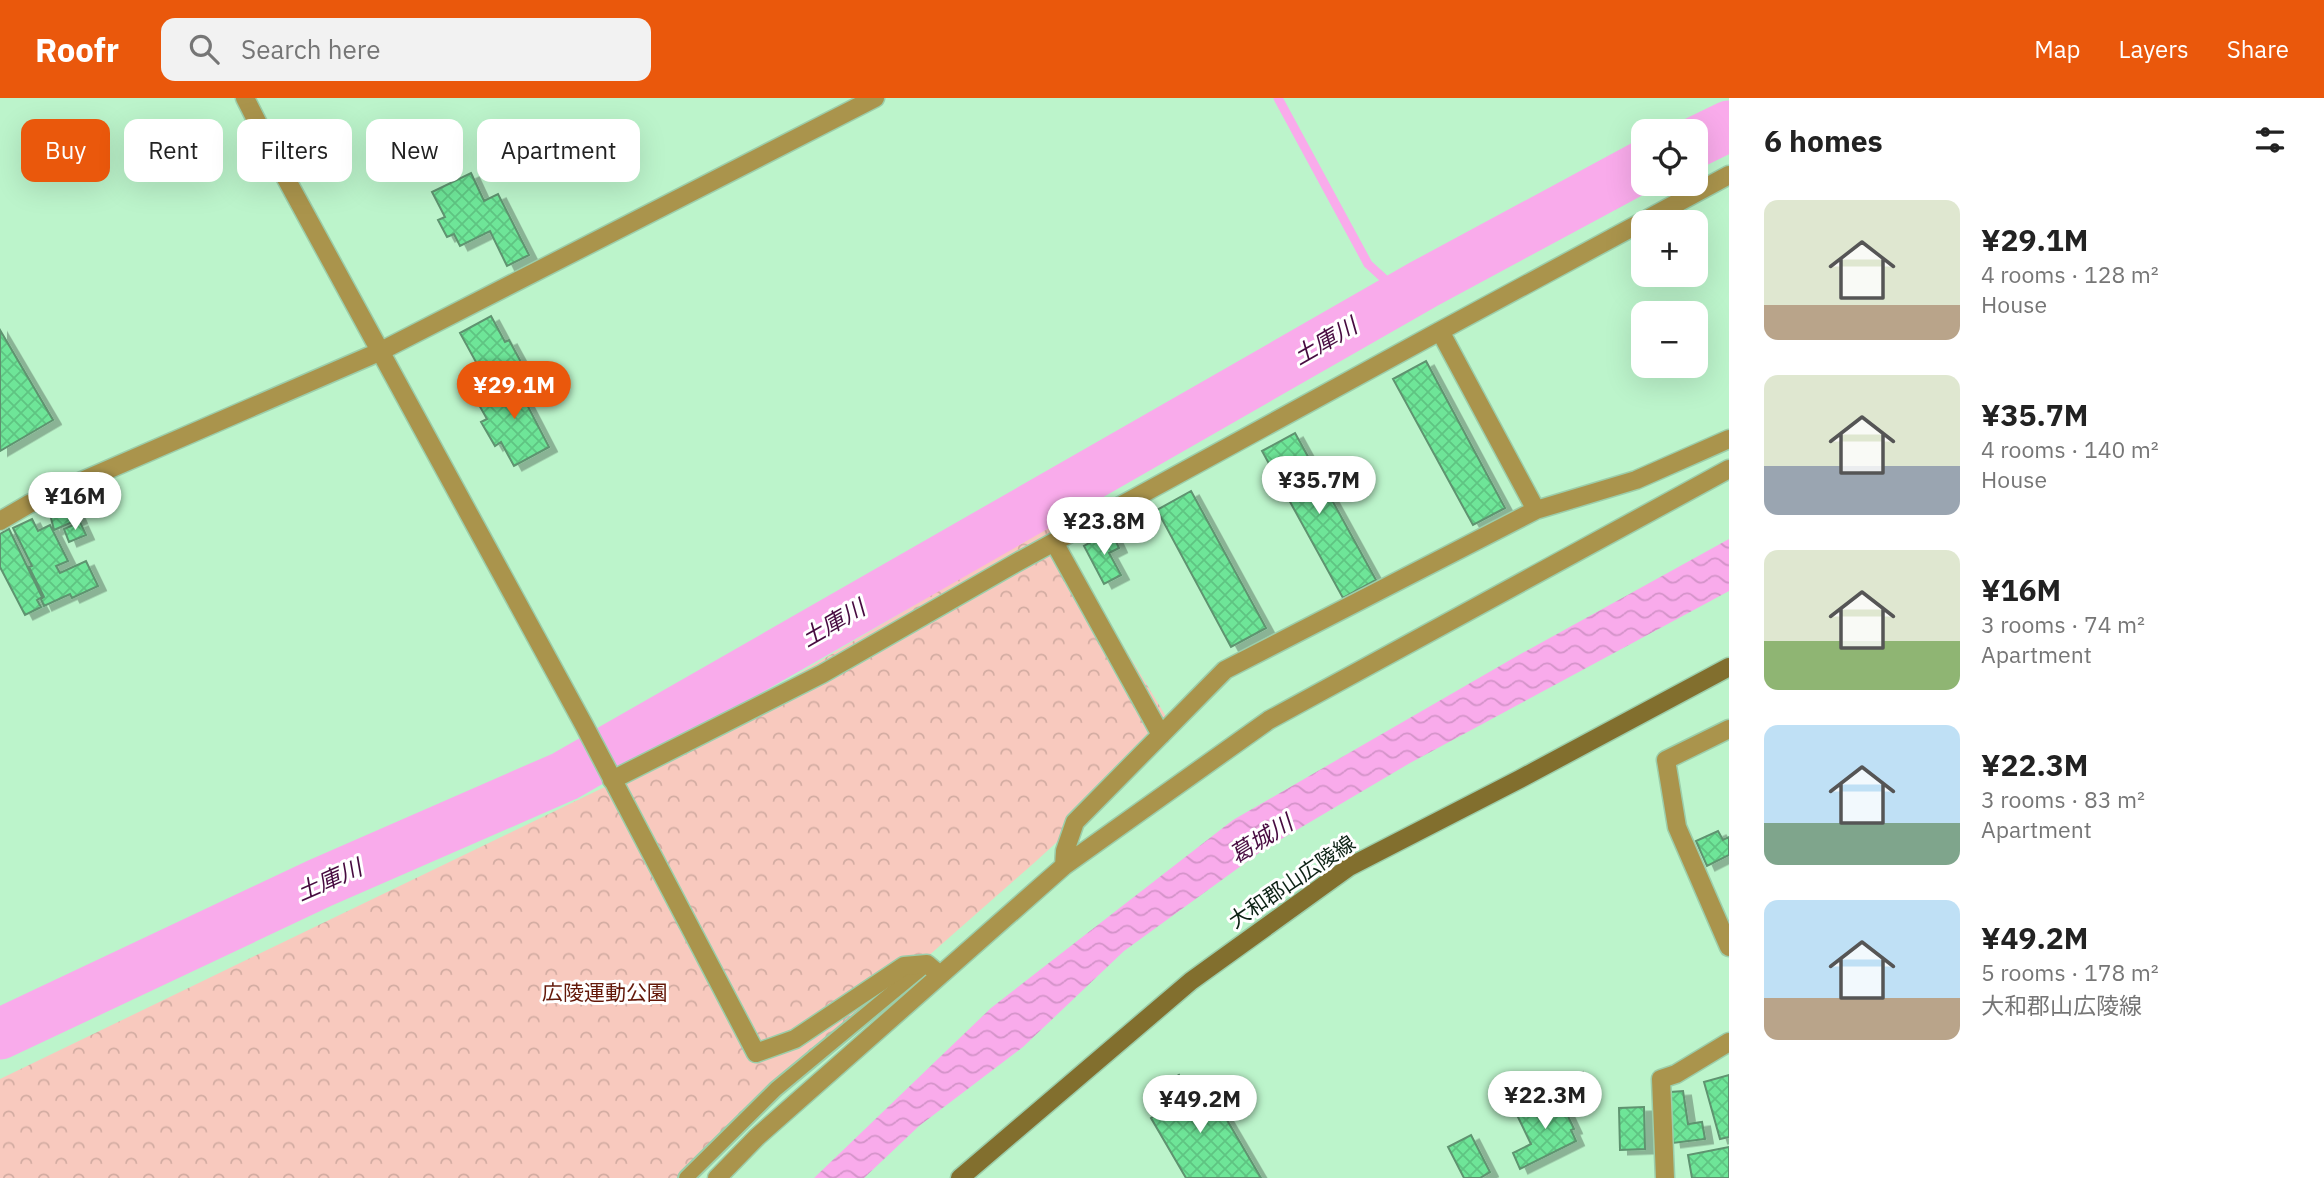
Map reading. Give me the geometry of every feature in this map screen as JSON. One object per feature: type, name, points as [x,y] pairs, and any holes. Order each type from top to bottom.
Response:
[{"type":"main road","name":"大和郡山広陵線","points":[[960,1178],[1191,981],[1349,867],[1729,667]]},
{"type":"street","points":[[246,98],[283,173],[584,725],[757,1053],[795,1039],[904,966],[933,969]]},
{"type":"street","points":[[0,521],[29,504],[379,352],[875,98]]},
{"type":"street","points":[[612,780],[822,674],[1054,542],[1729,175]]},
{"type":"street","points":[[1440,331],[1536,510]]},
{"type":"street","points":[[1064,866],[1065,851],[1074,822],[1225,670],[1536,510],[1636,480],[1729,439]]},
{"type":"street","points":[[717,1178],[933,969],[1064,866],[1269,720],[1729,469]]},
{"type":"street","points":[[1054,542],[1160,735]]},
{"type":"street","points":[[1729,729],[1666,761],[1677,827],[1729,947]]},
{"type":"street","points":[[1665,1178],[1661,1079],[1676,1074],[1729,1042]]},
{"type":"lane","points":[[686,1178],[776,1089],[933,969]]},
{"type":"green space","name":"広陵運動公園","points":[[1050,525],[1176,733],[1034,863],[676,1178],[0,1178],[0,1079],[615,782]]},
{"type":"water","name":"葛城川","points":[[1729,539],[1729,591],[1410,763],[1263,850],[1124,951],[1023,1047],[919,1126],[864,1178],[814,1178],[991,1008],[1233,820],[1517,656]]},
{"type":"building","points":[[471,173],[484,201],[498,194],[529,255],[507,266],[490,231],[460,246],[454,234],[447,237],[438,220],[445,217],[432,192],[453,182],[463,182],[463,177]]},
{"type":"building","points":[[491,316],[505,342],[509,340],[522,364],[517,367],[520,371],[490,387],[482,372],[475,376],[469,366],[476,362],[460,333]]},
{"type":"building","points":[[0,330],[53,420],[0,451]]},
{"type":"building","points":[[1426,361],[1505,508],[1473,525],[1393,379]]},
{"type":"building","points":[[527,373],[536,390],[523,397],[549,447],[514,466],[501,442],[495,446],[481,422],[487,419],[479,405],[504,391],[501,387]]},
{"type":"building","points":[[1295,433],[1376,580],[1343,598],[1262,451]]},
{"type":"building","points":[[1191,491],[1266,628],[1231,647],[1157,510]]},
{"type":"building","points":[[71,501],[79,519],[54,530],[49,510]]},
{"type":"building","points":[[32,519],[38,531],[50,525],[68,561],[56,566],[60,573],[86,561],[98,586],[72,598],[70,594],[44,606],[41,599],[44,597],[29,567],[32,566],[13,528]]},
{"type":"building","points":[[80,522],[86,535],[69,542],[64,529]]},
{"type":"building","points":[[9,529],[42,597],[37,600],[41,607],[25,615],[0,567],[0,534]]},
{"type":"building","points":[[1111,531],[1119,548],[1109,553],[1121,575],[1104,584],[1084,546]]},
{"type":"building","points":[[1718,831],[1723,840],[1729,837],[1729,855],[1707,866],[1696,841]]},
{"type":"building","points":[[1583,1072],[1592,1091],[1577,1098],[1568,1079]]},
{"type":"building","points":[[1179,1075],[1191,1096],[1207,1086],[1261,1178],[1186,1178],[1151,1118],[1165,1110],[1154,1090]]},
{"type":"building","points":[[1729,1075],[1729,1137],[1720,1139],[1704,1082]]},
{"type":"building","points":[[1683,1091],[1688,1124],[1702,1122],[1705,1139],[1673,1143],[1666,1096],[1671,1095],[1671,1092]]},
{"type":"building","points":[[1558,1095],[1574,1129],[1571,1130],[1576,1141],[1520,1169],[1513,1153],[1531,1144],[1517,1115]]},
{"type":"building","points":[[1644,1107],[1645,1149],[1620,1150],[1619,1108]]},
{"type":"building","points":[[1471,1135],[1490,1172],[1480,1178],[1464,1178],[1448,1147]]},
{"type":"building","points":[[1729,1147],[1729,1178],[1692,1178],[1688,1155]]},
{"type":"waterway","points":[[1278,98],[1368,264],[1391,285],[1424,284]]},
{"type":"waterway","name":"土庫川","points":[[1708,136],[1729,126]]},
{"type":"waterway","name":"土庫川","points":[[0,1034],[320,883],[565,776],[1424,284],[1631,172]]}]
